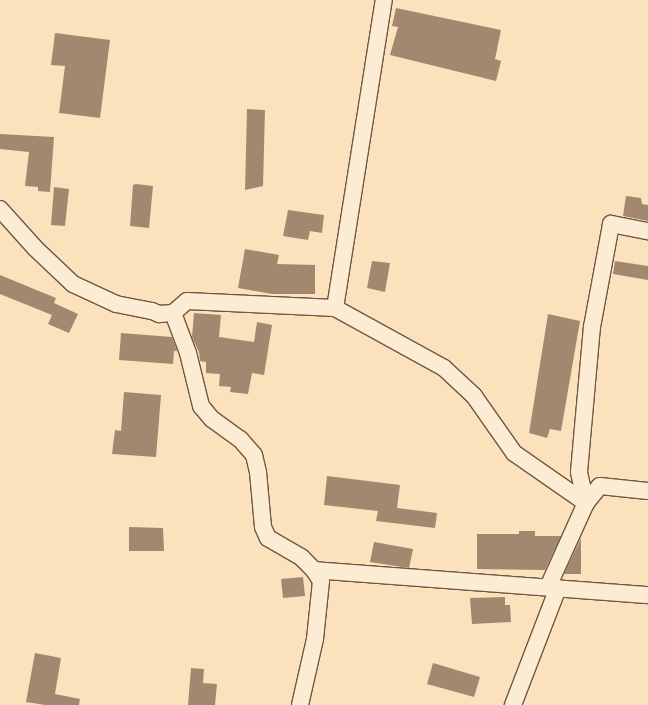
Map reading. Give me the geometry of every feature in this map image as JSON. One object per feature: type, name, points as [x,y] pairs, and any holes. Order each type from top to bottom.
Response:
[{"type":"street","points":[[335,308],[384,0]]},
{"type":"street","points":[[0,209],[35,248],[73,284],[116,304],[160,314],[173,313],[187,301],[335,308],[444,368],[474,396],[514,453],[586,504]]},
{"type":"street","points":[[586,504],[579,472],[592,327],[611,224],[648,231]]},
{"type":"street","points":[[173,313],[188,353],[201,406],[212,419],[240,439],[254,455],[258,472],[263,527],[268,538],[302,558],[314,570],[321,581],[315,639],[300,705]]},
{"type":"street","points":[[513,705],[553,587],[586,504],[600,486],[648,491]]},
{"type":"street","points":[[314,570],[648,595]]},
{"type":"building","points":[[396,8],[501,30],[495,59],[501,61],[496,81],[390,55],[398,27],[392,26]]},
{"type":"building","points":[[55,33],[110,40],[100,118],[59,113],[65,66],[51,65]]},
{"type":"building","points":[[247,109],[265,110],[263,186],[245,190]]},
{"type":"building","points":[[0,134],[54,137],[50,192],[38,191],[38,187],[25,186],[29,152],[0,149]]},
{"type":"building","points":[[133,185],[153,186],[149,228],[130,226]]},
{"type":"building","points":[[54,187],[69,189],[65,226],[51,225]]},
{"type":"building","points":[[626,196],[641,198],[642,204],[648,205],[648,221],[623,216]]},
{"type":"building","points":[[288,210],[324,215],[322,233],[310,231],[308,240],[283,236]]},
{"type":"building","points":[[245,249],[279,255],[277,264],[315,265],[315,294],[272,294],[238,288]]},
{"type":"building","points":[[372,261],[390,263],[385,292],[367,288]]},
{"type":"building","points":[[615,261],[648,266],[648,280],[613,274]]},
{"type":"building","points":[[0,275],[56,298],[54,303],[78,314],[69,333],[48,324],[52,315],[0,294]]},
{"type":"building","points":[[194,313],[221,315],[219,337],[254,342],[257,322],[272,325],[264,375],[252,373],[248,394],[230,392],[231,387],[219,386],[220,374],[206,373],[206,362],[200,361],[199,352],[192,337]]},
{"type":"building","points":[[548,314],[580,321],[561,431],[550,429],[547,438],[529,433]]},
{"type":"building","points":[[121,333],[172,337],[177,351],[174,351],[173,364],[119,360]]},
{"type":"building","points":[[124,392],[161,395],[156,457],[112,454],[115,430],[121,431]]},
{"type":"building","points":[[327,476],[400,485],[397,508],[437,513],[435,528],[376,521],[378,511],[324,505]]},
{"type":"building","points":[[129,527],[163,528],[164,551],[129,551]]},
{"type":"building","points":[[519,531],[535,531],[535,536],[561,536],[545,570],[477,569],[477,534],[519,534]]},
{"type":"building","points":[[581,538],[581,574],[564,574]]},
{"type":"building","points":[[374,542],[413,549],[409,568],[370,562]]},
{"type":"building","points":[[303,577],[305,596],[283,598],[281,579]]},
{"type":"building","points":[[505,597],[505,605],[510,605],[511,622],[472,624],[470,598]]},
{"type":"building","points":[[35,653],[61,658],[55,694],[80,699],[79,705],[45,705],[26,702]]},
{"type":"building","points":[[433,663],[480,677],[474,697],[427,684]]},
{"type":"building","points":[[191,668],[204,669],[203,683],[217,684],[215,705],[188,705]]}]
